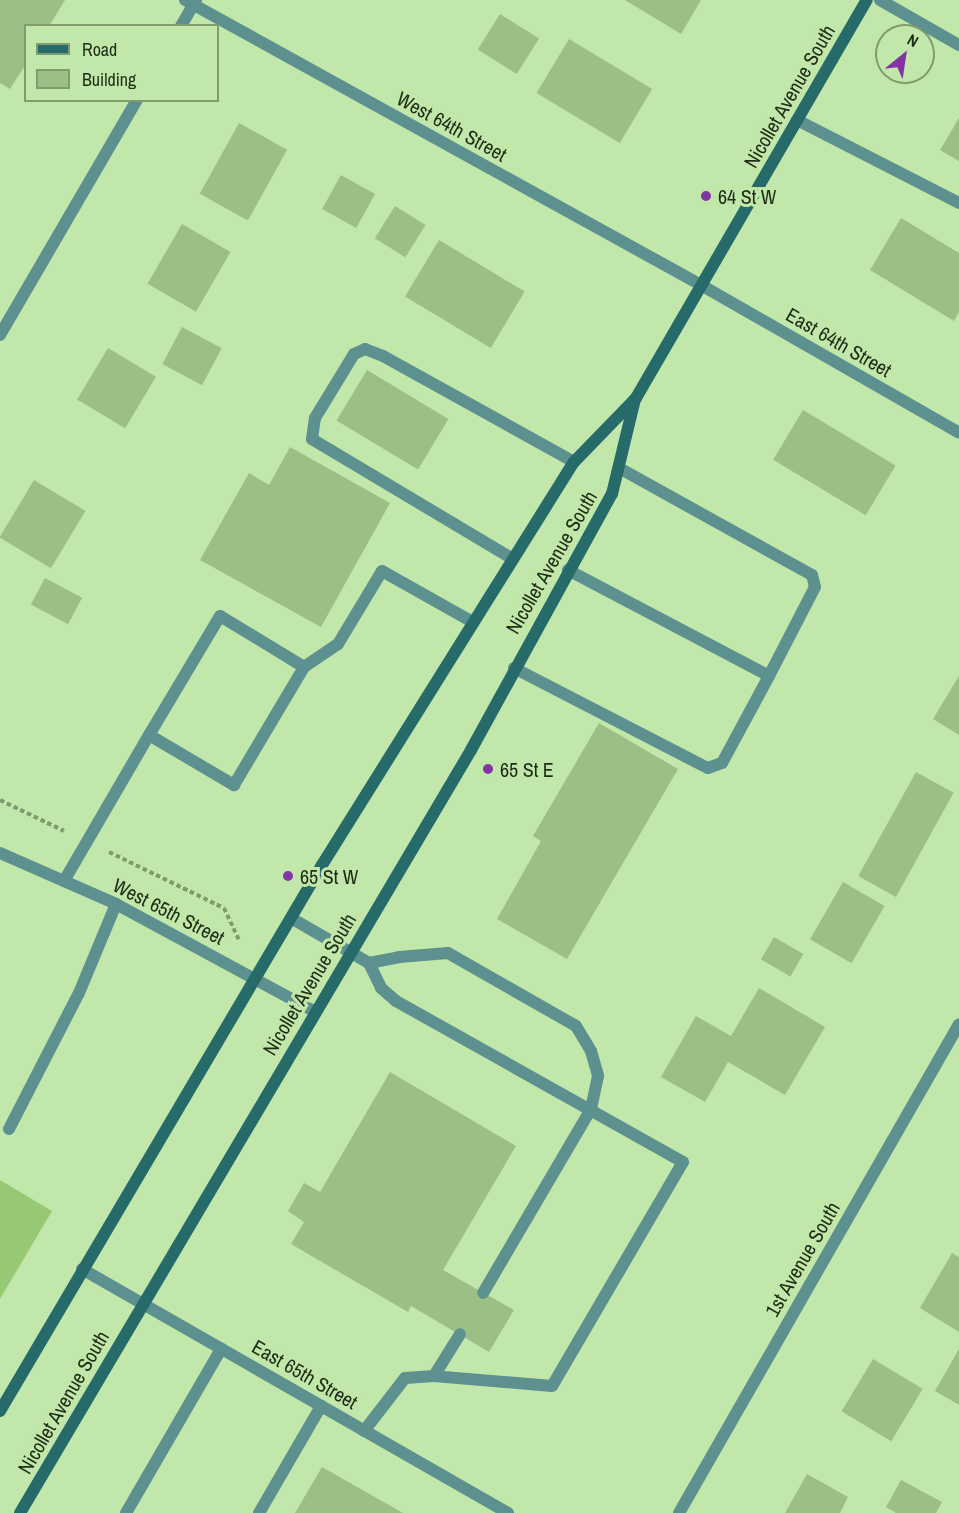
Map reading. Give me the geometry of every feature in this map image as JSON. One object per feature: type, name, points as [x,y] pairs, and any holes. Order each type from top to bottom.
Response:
[{"type":"main road","name":"Nicollet Avenue South","points":[[0,1411],[291,918],[473,622],[574,462],[636,398],[867,0]]},
{"type":"main road","name":"Nicollet Avenue South","points":[[20,1513],[471,750],[514,668],[612,494],[636,398]]},
{"type":"street","points":[[880,0],[959,45]]},
{"type":"street","points":[[183,24],[192,2]]},
{"type":"street","name":"West 64th Street","points":[[192,2],[701,285]]},
{"type":"street","points":[[0,335],[137,102]]},
{"type":"street","points":[[797,120],[959,203]]},
{"type":"street","name":"East 64th Street","points":[[701,285],[959,433]]},
{"type":"street","points":[[513,559],[312,439],[315,418],[354,354],[365,349],[383,356],[574,462]]},
{"type":"street","points":[[514,668],[708,768],[722,763],[769,676],[815,587],[812,575],[619,468]]},
{"type":"street","points":[[568,570],[769,676]]},
{"type":"street","points":[[148,735],[234,785],[304,667],[338,644],[382,571],[473,622]]},
{"type":"street","points":[[64,881],[220,616],[304,667]]},
{"type":"street","name":"West 65th Street","points":[[0,853],[116,904],[256,977],[316,1012]]},
{"type":"street","points":[[9,1129],[79,993],[116,904]]},
{"type":"street","points":[[291,918],[369,963],[381,988],[396,1001],[683,1162],[552,1386],[434,1376],[405,1378],[364,1431]]},
{"type":"street","points":[[369,963],[399,957],[448,953],[576,1026],[591,1051],[598,1076],[591,1109],[483,1293]]},
{"type":"street","name":"1st Avenue South","points":[[680,1513],[959,1023]]},
{"type":"street","name":"East 65th Street","points":[[82,1269],[508,1513]]},
{"type":"street","points":[[434,1376],[459,1334]]},
{"type":"street","points":[[126,1513],[221,1349]]},
{"type":"street","points":[[258,1513],[321,1406]]},
{"type":"green space","points":[[0,1180],[52,1211],[0,1299]]},
{"type":"building","points":[[0,0],[65,0],[50,24],[24,24],[24,67],[10,89],[0,83]]},
{"type":"building","points":[[625,0],[701,0],[681,34]]},
{"type":"building","points":[[500,14],[539,38],[517,74],[478,50]]},
{"type":"building","points":[[569,39],[652,89],[620,143],[537,93]]},
{"type":"building","points":[[959,118],[959,161],[940,150]]},
{"type":"building","points":[[239,123],[287,150],[248,221],[200,194]]},
{"type":"building","points":[[341,175],[375,194],[356,228],[322,209]]},
{"type":"building","points":[[395,206],[426,225],[405,257],[375,238]]},
{"type":"building","points":[[901,218],[959,253],[959,312],[954,321],[870,270]]},
{"type":"building","points":[[182,224],[230,252],[196,312],[148,284]]},
{"type":"building","points":[[439,240],[525,292],[491,348],[405,297]]},
{"type":"building","points":[[182,327],[222,348],[202,385],[162,364]]},
{"type":"building","points":[[108,348],[156,377],[125,428],[77,399]]},
{"type":"building","points":[[367,370],[448,419],[418,470],[337,421]]},
{"type":"building","points":[[803,410],[896,466],[866,515],[773,460]]},
{"type":"building","points":[[290,447],[390,503],[321,627],[200,560],[249,473],[269,485]]},
{"type":"building","points":[[34,480],[85,511],[51,568],[0,538]]},
{"type":"building","points":[[45,578],[82,598],[68,624],[31,604]]},
{"type":"building","points":[[959,676],[959,735],[933,719]]},
{"type":"building","points":[[599,723],[678,769],[567,959],[497,919],[541,841],[533,836]]},
{"type":"building","points":[[916,772],[954,793],[896,897],[858,876]]},
{"type":"building","points":[[843,882],[885,906],[852,963],[810,939]]},
{"type":"building","points":[[774,937],[803,954],[790,977],[761,960]]},
{"type":"building","points":[[759,988],[825,1027],[785,1095],[728,1062],[705,1102],[661,1077],[696,1016],[731,1036]]},
{"type":"building","points":[[390,1072],[516,1146],[443,1270],[514,1310],[489,1352],[411,1306],[408,1312],[291,1244],[304,1222],[288,1211],[304,1183],[320,1192]]},
{"type":"building","points":[[952,1253],[959,1257],[959,1332],[920,1308]]},
{"type":"building","points":[[959,1349],[959,1405],[935,1391]]},
{"type":"building","points":[[873,1359],[923,1389],[891,1441],[842,1411]]},
{"type":"building","points":[[322,1467],[403,1513],[295,1513]]},
{"type":"building","points":[[807,1474],[848,1497],[840,1513],[785,1513]]},
{"type":"building","points":[[901,1480],[942,1502],[936,1513],[896,1513],[886,1507]]},
{"type":"place","name":"64 St W","points":[[706,196]]},
{"type":"place","name":"65 St E","points":[[488,769]]},
{"type":"place","name":"65 St W","points":[[288,876]]}]
